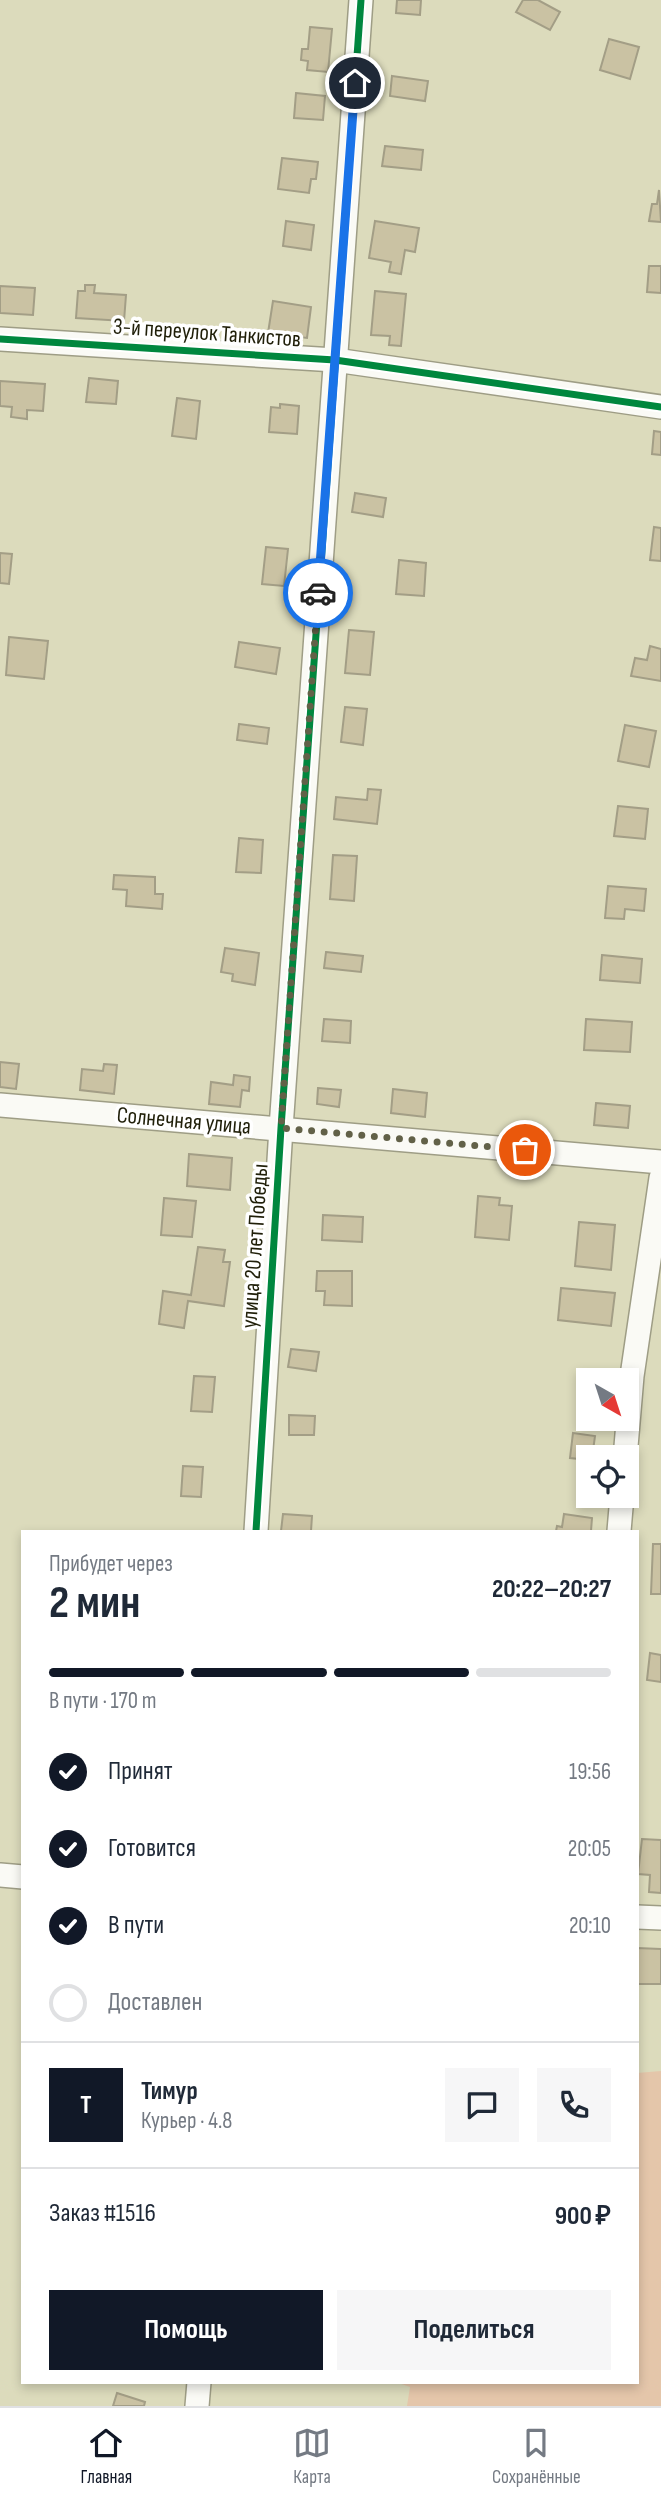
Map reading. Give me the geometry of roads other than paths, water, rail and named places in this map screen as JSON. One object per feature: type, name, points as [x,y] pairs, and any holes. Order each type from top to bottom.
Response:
[{"type":"street","name":"улица 20 лет Победы","points":[[256,1530],[281,1128],[361,0]]},
{"type":"street","name":"3-й переулок Танкистов","points":[[0,339],[335,360],[661,407]]},
{"type":"street","name":"Солнечная улица","points":[[0,1105],[661,1162]]},
{"type":"street","points":[[626,1445],[632,1376],[661,1178]]},
{"type":"street","points":[[619,1530],[621,1508]]},
{"type":"street","points":[[0,1875],[21,1877]]},
{"type":"street","points":[[639,1917],[661,1918]]},
{"type":"street","points":[[197,2406],[199,2384]]}]
